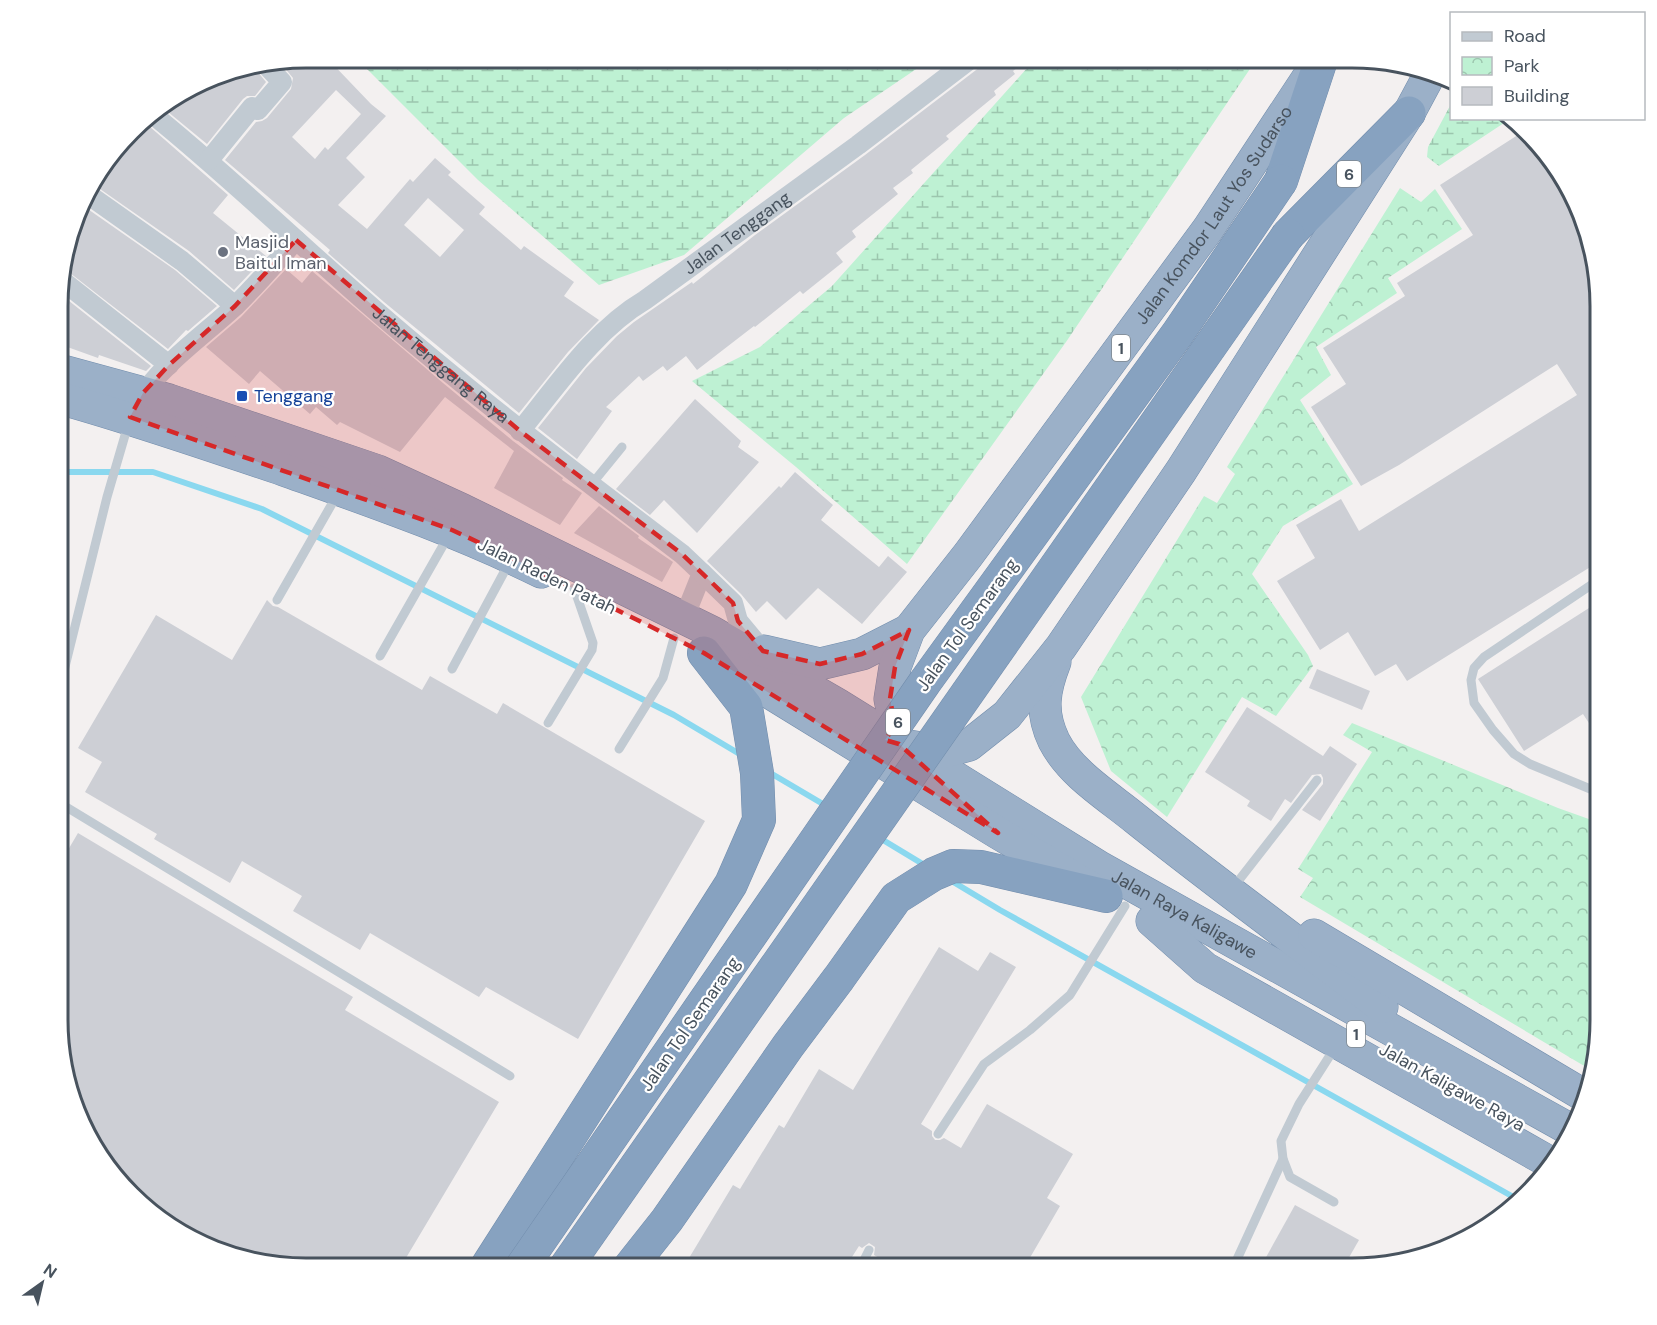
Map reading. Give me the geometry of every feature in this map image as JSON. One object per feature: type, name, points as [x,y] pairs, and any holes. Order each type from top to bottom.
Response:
[{"type":"highway","name":"Jalan Komdor Laut Yos Sudarso","points":[[909,630],[968,555],[1208,229],[1314,68]]},
{"type":"highway","name":"Jalan Tol Semarang","points":[[528,1258],[925,682],[1178,333],[1281,181],[1317,68]]},
{"type":"highway","name":"1","points":[[1427,80],[1410,113],[1181,471],[1061,647],[1046,686],[1045,696],[1048,728],[1055,744],[1090,783],[1474,1077]]},
{"type":"highway","name":"Jalan Tol Semarang","points":[[572,1258],[1288,235],[1410,113]]},
{"type":"highway","name":"Jalan Raden Patah","points":[[68,375],[133,415],[445,542],[512,558],[574,588],[679,628]]},
{"type":"highway","name":"Jalan Raden Patah","points":[[68,400],[378,471],[463,510],[679,628],[837,704],[899,744]]},
{"type":"highway","points":[[708,642],[820,664],[862,654],[909,630]]},
{"type":"highway","name":"1","points":[[909,630],[895,667],[890,699],[899,744],[907,755],[998,833]]},
{"type":"highway","points":[[492,1258],[731,884],[759,820],[757,773],[746,707],[708,642]]},
{"type":"highway","name":"Jalan Raden Patah","points":[[708,642],[807,715],[998,833]]},
{"type":"highway","points":[[807,715],[865,735],[945,752],[969,745],[1007,715],[1061,647]]},
{"type":"highway","name":"Jalan Raya Kaligawe","points":[[899,744],[1101,868],[1474,1077]]},
{"type":"highway","name":"Jalan Kaligawe Raya","points":[[998,833],[1114,911],[1152,921],[1554,1145]]},
{"type":"highway","points":[[637,1258],[667,1220],[788,1046],[896,898],[908,889],[953,866],[981,867],[1114,911]]},
{"type":"highway","points":[[1234,894],[1255,901],[1375,969],[1578,1092]]},
{"type":"highway","points":[[1152,921],[1205,968],[1334,1049],[1544,1159]]},
{"type":"highway","name":"Jalan Kaligawe Raya","points":[[1474,1077],[1564,1126]]},
{"type":"street","name":"Jalan Tenggang","points":[[520,431],[580,356],[626,311],[645,300],[776,206],[958,68]]},
{"type":"street","points":[[210,160],[252,107],[258,110],[282,82],[271,70]]},
{"type":"street","name":"Jalan Tenggang Raya","points":[[159,119],[210,160],[377,312],[520,431],[682,554],[732,603],[738,621],[763,651]]},
{"type":"street","points":[[93,198],[182,261],[235,306]]},
{"type":"street","points":[[133,415],[169,365],[235,306],[296,240]]},
{"type":"street","points":[[69,286],[169,365]]},
{"type":"street","points":[[679,628],[702,573]]},
{"type":"lane","points":[[68,655],[107,497],[133,415]]},
{"type":"lane","points":[[591,485],[622,447]]},
{"type":"lane","points":[[277,600],[335,498]]},
{"type":"lane","points":[[380,656],[445,542]]},
{"type":"lane","points":[[452,669],[512,558]]},
{"type":"lane","points":[[1590,586],[1484,657],[1474,668],[1471,680],[1474,703],[1493,730],[1514,753],[1530,764],[1590,789]]},
{"type":"lane","points":[[548,723],[592,650],[593,644],[574,588]]},
{"type":"lane","points":[[619,749],[663,678],[679,628]]},
{"type":"lane","points":[[1234,894],[1317,780]]},
{"type":"lane","points":[[68,808],[510,1076]]},
{"type":"lane","points":[[938,1134],[984,1064],[1030,1030],[1070,995],[1078,984],[1114,911]]},
{"type":"lane","points":[[1334,1049],[1299,1104],[1281,1141],[1283,1159],[1290,1177],[1334,1202]]},
{"type":"lane","points":[[1238,1258],[1283,1159]]},
{"type":"lane","points":[[865,1258],[869,1250]]},
{"type":"highlighted area","points":[[296,240],[520,431],[682,554],[733,603],[738,621],[763,651],[820,664],[862,654],[909,630],[895,667],[890,699],[895,726],[885,740],[899,744],[998,833],[704,653],[512,558],[452,530],[130,417],[143,393],[169,365],[235,306]]},
{"type":"green space","points":[[366,68],[918,68],[844,118],[684,255],[599,285],[478,180]]},
{"type":"green space","points":[[1027,68],[1251,68],[1066,342],[907,564],[796,467],[692,381],[760,347],[832,286]]},
{"type":"green space","points":[[1450,106],[1450,120],[1500,120],[1504,123],[1439,166],[1427,157],[1428,147]]},
{"type":"green space","points":[[1400,188],[1421,202],[1435,189],[1462,229],[1388,278],[1397,293],[1316,347],[1331,375],[1300,400],[1353,484],[1283,526],[1252,574],[1308,655],[1313,666],[1276,716],[1242,697],[1167,817],[1111,771],[1081,697],[1204,496],[1217,503],[1235,474],[1227,467]]},
{"type":"green space","points":[[1352,723],[1590,819],[1590,1020],[1585,1066],[1300,897],[1313,878],[1298,869],[1372,752],[1343,735]]},
{"type":"building","points":[[337,68],[371,104],[386,116],[346,158],[365,177],[338,205],[367,229],[410,179],[413,182],[435,158],[451,172],[448,175],[485,207],[479,214],[521,250],[524,246],[574,282],[564,296],[599,320],[568,352],[519,413],[384,302],[328,253],[330,250],[225,160],[256,122],[267,118],[291,89],[293,78],[285,69]],"holes":[[[336,90],[361,114],[328,150],[325,147],[315,159],[292,137]],[[428,198],[464,230],[440,257],[404,225]]]},
{"type":"building","points":[[979,68],[1017,68],[1013,71],[1015,74],[994,91],[996,95],[946,136],[949,139],[911,170],[913,173],[893,188],[898,194],[852,231],[856,237],[836,253],[843,262],[803,294],[800,291],[697,370],[686,356],[667,371],[663,366],[643,381],[639,376],[606,407],[612,411],[577,459],[538,428],[586,368],[617,336],[692,282],[693,284],[755,235]]},
{"type":"building","points":[[258,72],[266,82],[255,96],[247,96],[243,99],[207,144],[168,112],[200,92],[229,80]]},
{"type":"building","points":[[150,127],[228,195],[213,213],[266,256],[234,290],[189,251],[98,188],[137,137]]},
{"type":"building","points":[[1518,135],[1558,187],[1577,229],[1585,259],[1590,306],[1590,567],[1407,681],[1396,664],[1375,676],[1348,632],[1320,650],[1277,581],[1315,558],[1296,525],[1341,499],[1359,531],[1577,395],[1557,364],[1399,465],[1361,486],[1311,407],[1346,384],[1323,348],[1405,296],[1397,283],[1473,235],[1440,185]]},
{"type":"building","points":[[88,209],[175,270],[217,306],[188,331],[186,330],[168,349],[70,273],[80,229]]},
{"type":"building","points":[[286,269],[302,283],[312,271],[513,441],[582,493],[560,525],[494,488],[514,451],[445,397],[400,452],[340,422],[337,425],[316,407],[310,414],[260,371],[249,384],[206,347],[241,317]]},
{"type":"building","points":[[68,300],[151,366],[146,371],[99,355],[98,358],[68,347]]},
{"type":"building","points":[[695,399],[741,441],[738,447],[759,462],[697,533],[664,500],[650,515],[616,489]]},
{"type":"building","points":[[795,472],[833,505],[821,520],[879,567],[888,556],[907,572],[862,624],[818,588],[786,620],[767,601],[756,612],[707,561]]},
{"type":"building","points":[[599,506],[639,536],[638,538],[673,562],[662,582],[574,533]]},
{"type":"building","points":[[267,600],[273,606],[422,690],[430,676],[497,714],[503,703],[705,821],[578,1039],[486,987],[479,997],[370,933],[360,950],[293,911],[302,896],[242,861],[230,883],[154,839],[157,834],[85,792],[102,762],[78,748],[156,615],[232,660]]},
{"type":"building","points":[[1590,607],[1590,725],[1583,714],[1524,751],[1478,679]]},
{"type":"building","points":[[1317,669],[1370,691],[1362,710],[1309,688]]},
{"type":"building","points":[[1247,707],[1323,756],[1330,746],[1357,764],[1320,821],[1302,810],[1323,784],[1321,774],[1312,775],[1291,803],[1285,799],[1271,821],[1247,806],[1250,801],[1205,772]]},
{"type":"building","points":[[78,833],[353,997],[345,1010],[499,1102],[406,1258],[290,1257],[259,1253],[229,1245],[186,1226],[173,1217],[137,1188],[117,1164],[92,1125],[80,1096],[72,1066],[68,1035],[68,850]]},
{"type":"building","points":[[939,947],[978,971],[990,952],[1016,967],[921,1124],[932,1131],[935,1140],[944,1138],[961,1148],[987,1104],[1073,1154],[1047,1198],[1060,1206],[1030,1258],[879,1258],[874,1255],[875,1247],[869,1243],[862,1248],[859,1246],[851,1258],[689,1258],[733,1185],[740,1189],[779,1125],[784,1128],[819,1069],[853,1090]]},
{"type":"building","points":[[1295,1205],[1359,1240],[1349,1258],[1266,1258]]},
{"type":"waterway","points":[[68,472],[153,472],[262,509],[674,715],[743,756]]},
{"type":"waterway","points":[[767,771],[828,807]]},
{"type":"waterway","points":[[878,837],[926,866]]},
{"type":"waterway","points":[[950,880],[1511,1196]]},
{"type":"place","name":"Masjid Baitul Iman","points":[[223,252]]},
{"type":"place","name":"Tenggang","points":[[242,396]]}]
